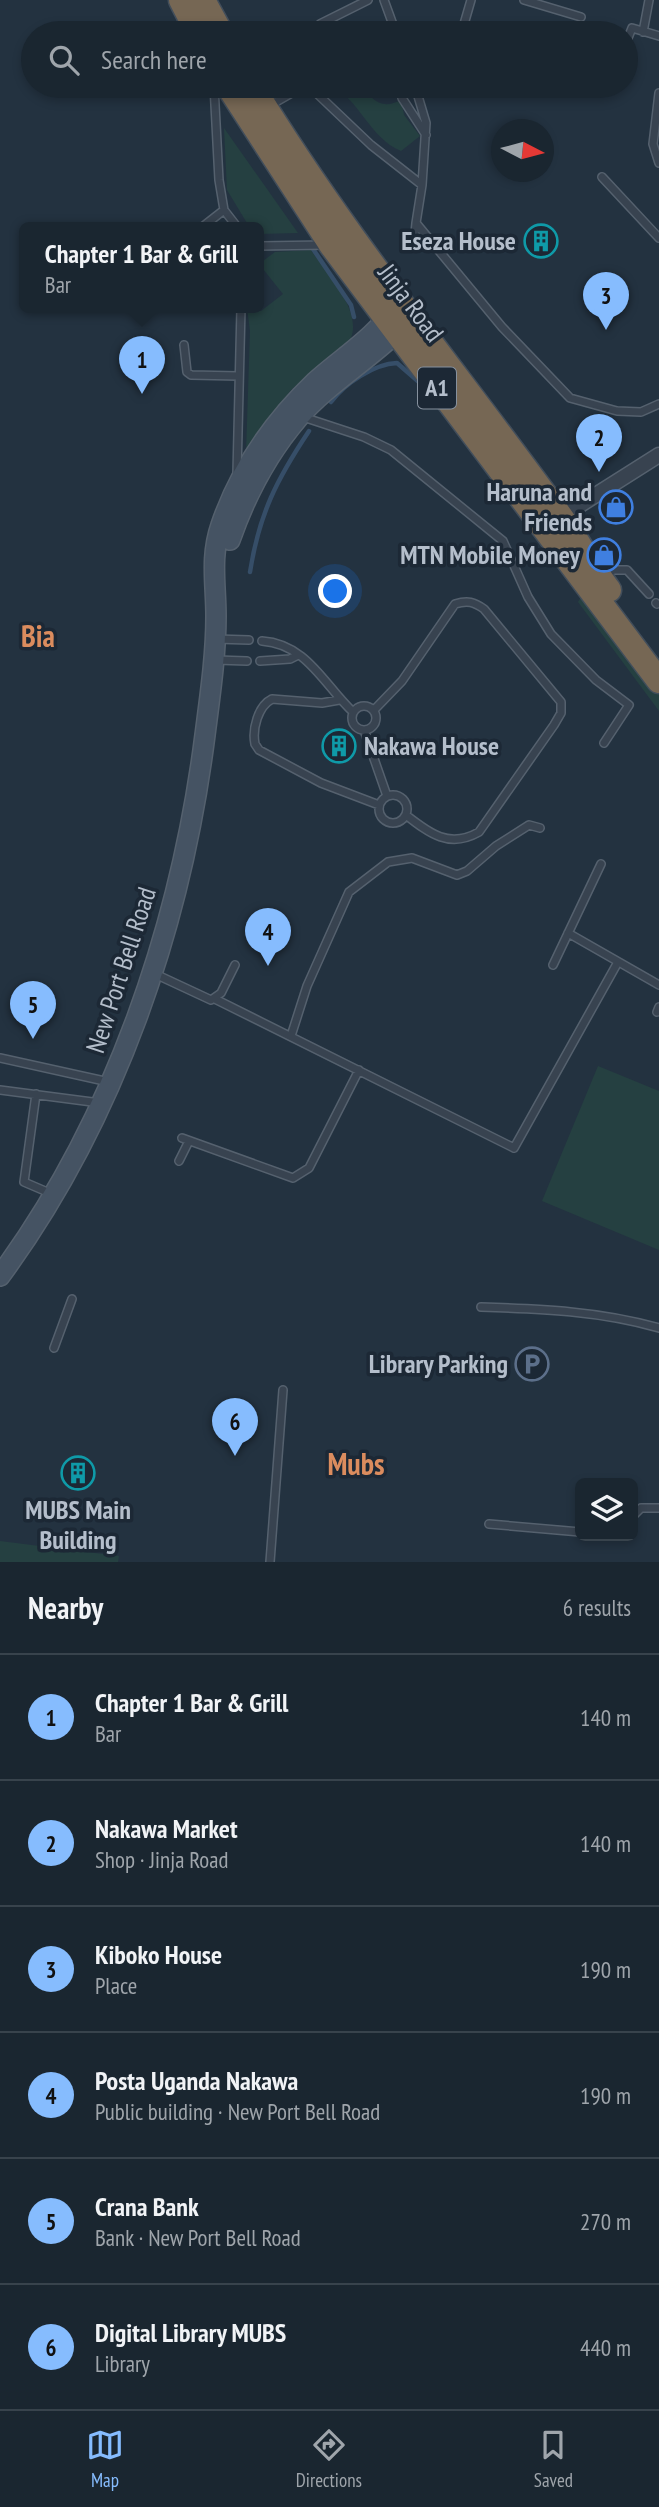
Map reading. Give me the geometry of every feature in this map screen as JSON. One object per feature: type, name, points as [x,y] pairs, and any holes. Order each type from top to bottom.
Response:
[{"type":"highway","points":[[181,0],[192,21]]},
{"type":"highway","points":[[203,0],[214,21]]},
{"type":"highway","name":"Jinja Road","points":[[236,98],[388,331],[659,681]]},
{"type":"highway","name":"Jinja Road","points":[[260,98],[309,177],[396,298],[561,517],[600,578],[659,658]]},
{"type":"main road","points":[[396,298],[388,331],[424,334]]},
{"type":"main road","name":"New Port Bell Road","points":[[0,1276],[52,1194],[101,1103],[153,973],[176,889],[192,812],[215,639],[216,612],[228,544],[244,503],[264,467],[300,416],[388,331]]},
{"type":"main road","name":"New Port Bell Road","points":[[216,612],[213,600],[215,550],[237,488],[256,452],[288,410],[343,357],[388,331]]},
{"type":"street","points":[[561,517],[658,457]]},
{"type":"lane","points":[[326,21],[368,0]]},
{"type":"lane","points":[[384,0],[392,21]]},
{"type":"lane","points":[[465,21],[471,0]]},
{"type":"lane","points":[[524,0],[581,17]]},
{"type":"lane","points":[[643,32],[649,0]]},
{"type":"lane","points":[[638,30],[659,36]]},
{"type":"lane","points":[[659,93],[655,157],[659,163]]},
{"type":"lane","points":[[215,98],[219,180],[225,210],[234,222]]},
{"type":"lane","points":[[266,108],[284,98]]},
{"type":"lane","points":[[319,98],[422,186]]},
{"type":"lane","points":[[402,98],[426,135]]},
{"type":"lane","points":[[414,244],[426,135],[426,123],[419,98]]},
{"type":"lane","points":[[602,177],[659,238]]},
{"type":"lane","points":[[209,222],[225,210]]},
{"type":"lane","points":[[416,223],[502,327],[570,398],[617,411],[641,412],[659,404]]},
{"type":"lane","points":[[264,246],[331,245]]},
{"type":"lane","points":[[237,488],[241,313]]},
{"type":"lane","points":[[184,345],[187,372],[191,375],[238,376]]},
{"type":"lane","points":[[300,416],[364,437],[391,450],[503,541],[528,597],[551,634],[596,680],[628,703],[626,715],[604,743]]},
{"type":"lane","points":[[600,578],[614,570],[627,570],[649,594]]},
{"type":"lane","points":[[364,730],[375,723],[374,710],[402,681],[455,604],[463,602],[474,602],[484,609],[562,707],[554,725],[479,832],[463,839],[443,839],[432,835],[406,815],[404,799],[393,794],[387,796],[379,805]]},
{"type":"lane","points":[[215,639],[248,640]]},
{"type":"lane","points":[[262,641],[278,643],[315,667],[339,700],[353,712],[355,726],[364,730],[387,796]]},
{"type":"lane","points":[[260,661],[290,659],[298,655]]},
{"type":"lane","points":[[212,660],[247,661]]},
{"type":"lane","points":[[339,700],[322,703],[280,698],[265,702],[254,731],[255,744],[259,750],[321,783],[379,805]]},
{"type":"lane","points":[[353,712],[365,705],[374,710]]},
{"type":"lane","points":[[379,805],[381,815],[388,822],[398,822],[406,815]]},
{"type":"lane","points":[[290,1036],[307,986],[349,892],[374,871],[388,862],[412,859],[457,875],[467,871],[496,846],[529,825],[540,828]]},
{"type":"lane","points":[[553,965],[601,864]]},
{"type":"lane","points":[[568,933],[659,985]]},
{"type":"lane","points":[[153,973],[207,1000],[215,999],[514,1149],[618,962]]},
{"type":"lane","points":[[215,999],[235,965]]},
{"type":"lane","points":[[0,1058],[110,1083]]},
{"type":"lane","points":[[179,1161],[185,1139],[293,1178],[301,1175],[309,1168],[359,1070]]},
{"type":"lane","points":[[0,1090],[101,1103]]},
{"type":"lane","points":[[36,1094],[24,1182],[52,1194]]},
{"type":"lane","points":[[54,1348],[72,1299]]},
{"type":"lane","points":[[481,1307],[557,1309],[628,1319],[659,1328]]},
{"type":"lane","points":[[270,1562],[283,1390]]},
{"type":"lane","points":[[638,1512],[642,1508],[659,1508]]},
{"type":"lane","points":[[489,1524],[575,1532]]},
{"type":"green space","points":[[348,98],[372,98],[389,104],[401,100],[404,115],[420,136],[401,151],[381,138]]},
{"type":"green space","points":[[224,128],[298,233],[264,234],[264,222],[246,222],[227,190]]},
{"type":"green space","points":[[311,250],[341,292],[353,327],[351,338],[291,390],[246,453],[250,331],[248,313],[264,313],[264,309],[283,294],[264,270],[264,260],[275,252]]},
{"type":"green space","points":[[584,592],[659,691],[659,711],[578,602]]},
{"type":"green space","points":[[598,1066],[659,1091],[659,1250],[542,1201]]},
{"type":"green space","points":[[0,1541],[119,1556],[118,1562],[0,1562]]},
{"type":"waterway","points":[[313,249],[351,305],[354,317]]},
{"type":"waterway","points":[[331,402],[361,376],[388,364],[397,363],[420,383]]},
{"type":"waterway","points":[[250,572],[259,532],[271,498],[309,431]]},
{"type":"place","name":"Eseza House","points":[[541,241]]},
{"type":"place","name":"Kiboko House","points":[[606,330]]},
{"type":"place","name":"Chapter 1 Bar & Grill","points":[[142,394]]},
{"type":"place","name":"Nakawa Market","points":[[599,472]]},
{"type":"place","name":"Haruna and Friends","points":[[616,507]]},
{"type":"place","name":"MTN Mobile Money","points":[[604,555]]},
{"type":"place","name":"Nakawa House","points":[[339,746]]},
{"type":"place","name":"Posta Uganda Nakawa","points":[[268,966]]},
{"type":"place","name":"Crana Bank","points":[[33,1039]]},
{"type":"place","name":"Library Parking","points":[[532,1364]]},
{"type":"place","name":"Digital Library MUBS","points":[[235,1456]]},
{"type":"place","name":"MUBS Main Building","points":[[78,1473]]},
{"type":"district","name":"Bia","points":[[38,637]]},
{"type":"district","name":"Mubs","points":[[356,1465]]}]
